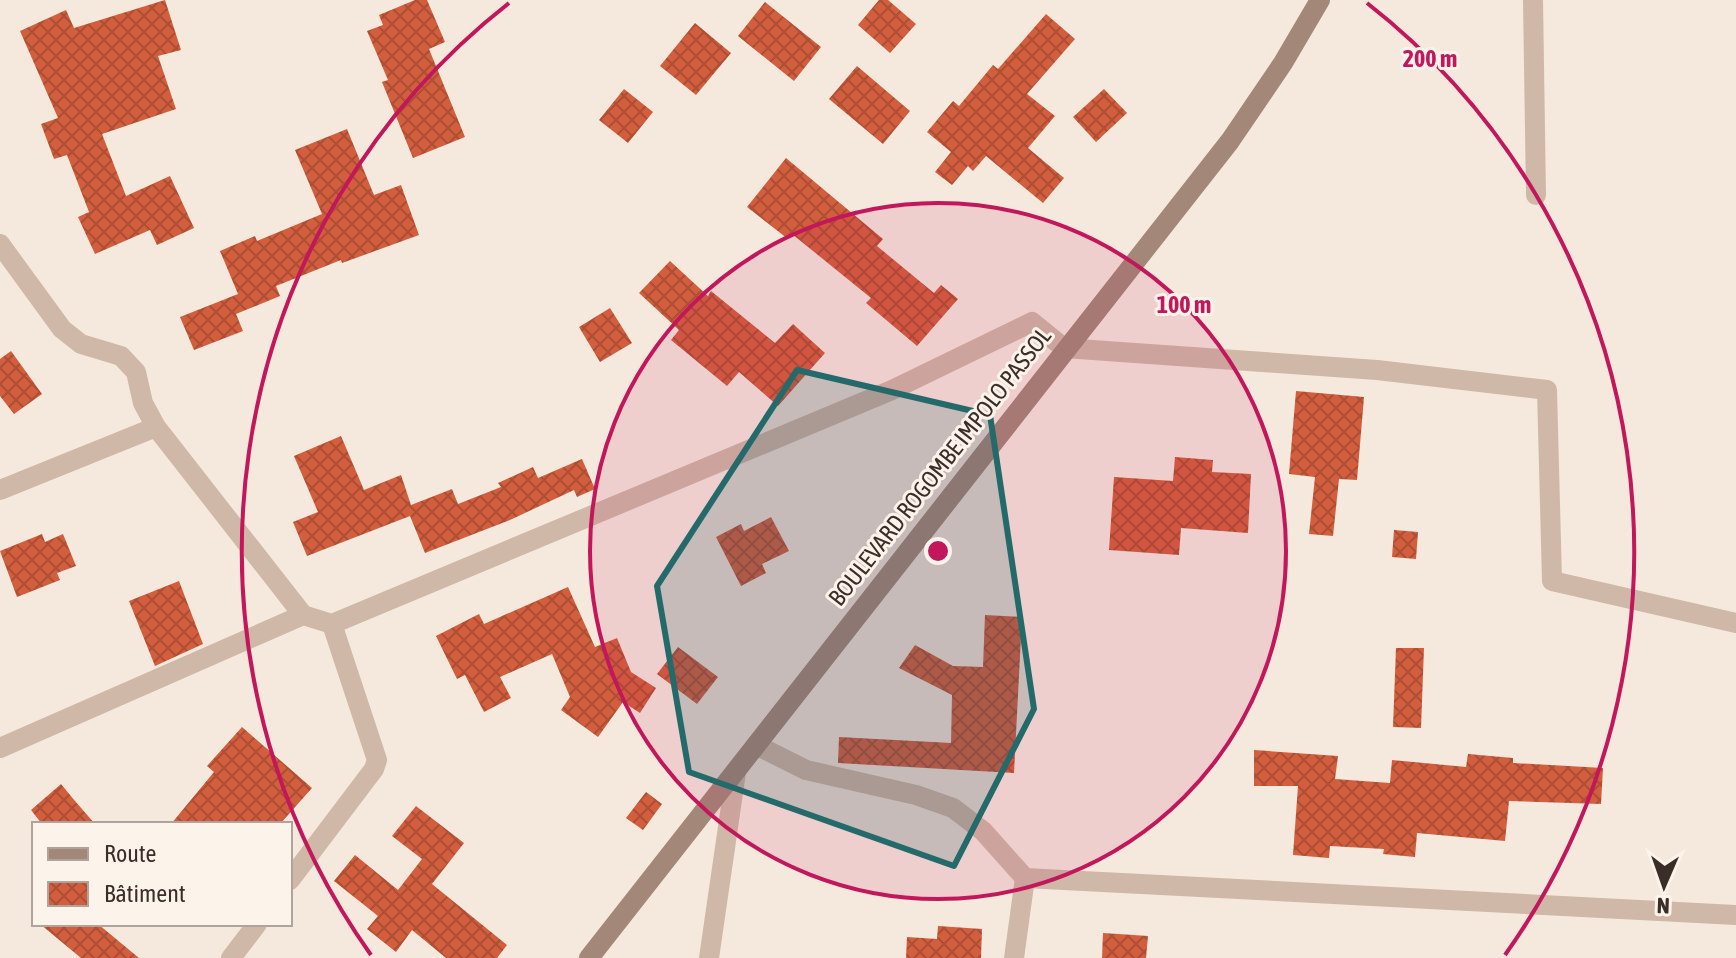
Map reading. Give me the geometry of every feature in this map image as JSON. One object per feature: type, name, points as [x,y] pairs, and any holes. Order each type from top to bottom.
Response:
[{"type":"street","name":"BOULEVARD ROGOMBE IMPOLO PASSOL","points":[[589,958],[1064,348],[1230,141],[1283,63],[1320,0]]},
{"type":"street","points":[[1533,0],[1536,195]]},
{"type":"street","points":[[0,244],[62,329],[81,344],[121,356],[136,372],[143,403],[156,427],[303,615],[332,624],[892,390],[1032,322],[1064,348],[1377,370],[1547,390],[1552,581],[1736,623]]},
{"type":"street","points":[[0,490],[156,427]]},
{"type":"street","points":[[0,748],[303,615]]},
{"type":"street","points":[[292,877],[374,769],[377,760],[332,624]]},
{"type":"street","points":[[756,745],[806,770],[916,795],[953,808],[983,831],[1025,878],[1736,915]]},
{"type":"street","points":[[709,958],[736,772]]},
{"type":"street","points":[[1014,958],[1025,878]]},
{"type":"street","points":[[231,958],[255,926]]},
{"type":"highlighted area","points":[[797,370],[990,415],[1034,709],[954,866],[689,772],[657,586]]},
{"type":"building","points":[[165,0],[181,50],[158,56],[176,109],[102,134],[126,196],[170,176],[194,228],[157,245],[150,230],[95,254],[78,217],[89,212],[67,155],[54,159],[41,124],[58,118],[20,31],[66,10],[74,28]]},
{"type":"building","points":[[415,0],[427,0],[445,42],[429,49],[465,137],[413,158],[382,82],[388,80],[367,31],[383,25],[379,15]]},
{"type":"building","points":[[879,0],[888,0],[916,24],[890,53],[858,25]]},
{"type":"building","points":[[765,2],[821,47],[794,81],[738,36]]},
{"type":"building","points":[[1046,14],[1075,39],[1027,94],[1055,116],[1028,148],[1064,178],[1043,203],[986,156],[973,171],[968,166],[952,185],[935,172],[951,152],[927,132],[953,101],[959,106],[993,65],[998,69]]},
{"type":"building","points":[[695,23],[731,53],[696,95],[660,66]]},
{"type":"building","points":[[857,66],[910,111],[883,144],[829,99]]},
{"type":"building","points":[[624,89],[653,112],[628,143],[599,120]]},
{"type":"building","points":[[1104,89],[1127,113],[1096,142],[1073,117]]},
{"type":"building","points":[[347,129],[374,195],[401,185],[419,235],[342,263],[341,260],[276,286],[280,296],[236,314],[243,331],[194,350],[180,317],[238,294],[220,251],[255,236],[257,241],[322,214],[295,150]]},
{"type":"building","points":[[786,158],[883,239],[877,246],[934,293],[941,285],[958,299],[917,346],[866,303],[871,298],[792,234],[788,239],[747,207]]},
{"type":"building","points":[[670,261],[708,296],[711,291],[775,343],[793,324],[825,353],[778,406],[739,372],[727,386],[671,340],[679,330],[639,293]]},
{"type":"building","points":[[610,308],[632,343],[600,362],[579,327]]},
{"type":"building","points":[[11,351],[42,394],[14,414],[0,396],[0,359]]},
{"type":"building","points":[[1296,391],[1364,397],[1357,480],[1339,479],[1333,536],[1309,534],[1315,477],[1289,474]]},
{"type":"building","points":[[341,436],[364,490],[401,475],[411,505],[452,489],[458,504],[501,487],[498,483],[533,467],[538,478],[582,459],[595,489],[577,497],[574,490],[510,520],[425,553],[410,516],[307,556],[293,522],[318,512],[294,456]]},
{"type":"building","points":[[1175,457],[1213,460],[1212,472],[1251,474],[1248,533],[1181,528],[1179,555],[1109,550],[1114,477],[1173,481]]},
{"type":"building","points":[[771,517],[789,551],[762,564],[766,573],[741,586],[716,537],[741,524],[744,531]]},
{"type":"building","points":[[1394,530],[1418,532],[1416,559],[1392,557]]},
{"type":"building","points":[[42,534],[45,542],[63,534],[76,566],[57,573],[60,580],[17,597],[0,551]]},
{"type":"building","points":[[179,581],[203,644],[155,666],[129,601]]},
{"type":"building","points":[[568,587],[595,647],[617,638],[631,672],[656,688],[640,713],[623,702],[598,737],[561,710],[570,697],[552,654],[500,677],[511,698],[484,712],[465,675],[457,679],[436,636],[479,614],[484,624]]},
{"type":"building","points":[[985,615],[1022,617],[1014,773],[838,763],[839,737],[951,743],[952,695],[899,668],[915,645],[953,666],[983,667]]},
{"type":"building","points":[[678,647],[718,677],[697,704],[657,674]]},
{"type":"building","points":[[1396,648],[1424,648],[1421,728],[1393,727]]},
{"type":"building","points":[[242,727],[312,788],[282,822],[173,822],[214,772],[207,766]]},
{"type":"building","points":[[1254,750],[1338,756],[1335,779],[1390,783],[1392,760],[1466,767],[1468,754],[1513,758],[1513,763],[1603,768],[1601,804],[1509,801],[1505,841],[1417,833],[1415,857],[1383,854],[1384,849],[1330,846],[1329,858],[1293,855],[1298,786],[1254,786]]},
{"type":"building","points":[[61,784],[93,822],[40,822],[31,810]]},
{"type":"building","points":[[646,792],[662,804],[643,830],[626,818]]},
{"type":"building","points":[[416,806],[464,843],[432,884],[507,945],[497,958],[446,958],[412,930],[396,952],[367,929],[378,916],[334,881],[355,855],[398,890],[422,859],[392,836]]},
{"type":"building","points":[[42,926],[100,926],[139,958],[81,958]]},
{"type":"building","points":[[938,926],[982,929],[981,958],[906,958],[907,937],[937,939]]},
{"type":"building","points":[[1103,933],[1148,936],[1146,958],[1102,958]]}]
